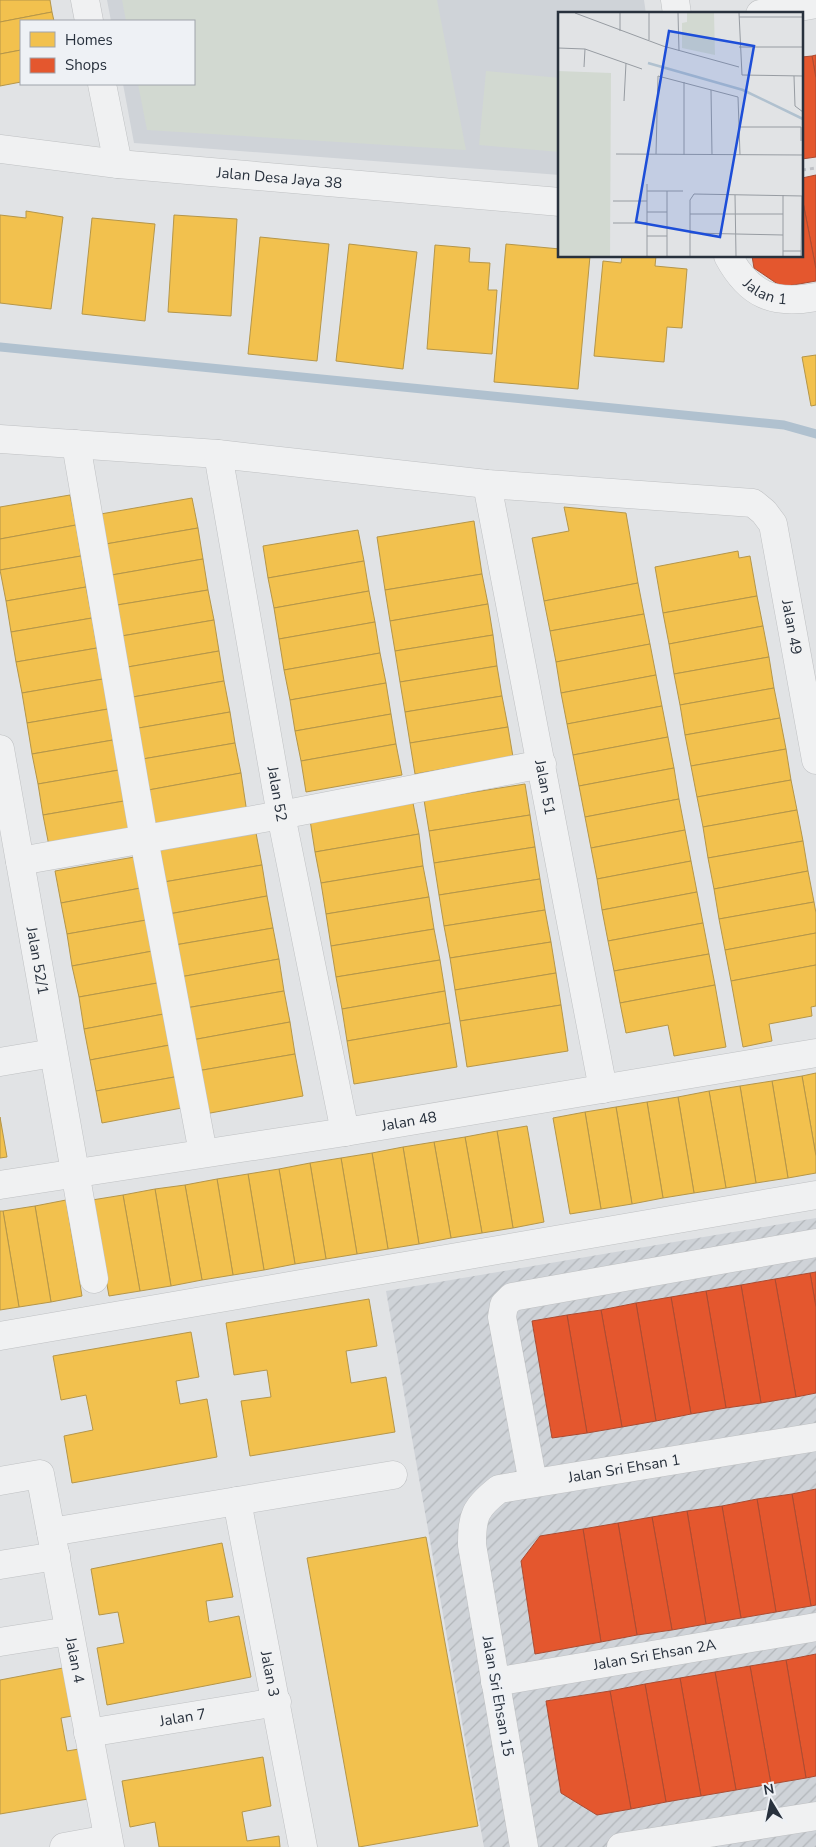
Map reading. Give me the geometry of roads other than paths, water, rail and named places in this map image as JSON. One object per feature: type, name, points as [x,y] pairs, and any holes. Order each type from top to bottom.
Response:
[{"type":"street","points":[[85,0],[90,20]]},
{"type":"street","points":[[771,12],[816,4]]},
{"type":"street","points":[[102,85],[118,164]]},
{"type":"street","name":"Jalan Desa Jaya 38","points":[[0,149],[118,164],[558,202]]},
{"type":"street","name":"Jalan 1","points":[[729,258],[736,271],[753,288],[779,300],[800,300],[816,297]]},
{"type":"street","points":[[0,439],[218,454],[487,484]]},
{"type":"street","points":[[76,444],[144,839],[203,1153]]},
{"type":"street","name":"Jalan 52","points":[[218,454],[281,814],[345,1132]]},
{"type":"street","name":"Jalan 49","points":[[487,484],[753,503],[764,512],[773,524],[816,760]]},
{"type":"street","name":"Jalan 51","points":[[487,484],[603,1089]]},
{"type":"street","name":"Jalan 52/1","points":[[0,749],[94,1280]]},
{"type":"street","points":[[20,860],[281,814],[542,764]]},
{"type":"street","points":[[0,1062],[54,1052]]},
{"type":"street","name":"Jalan 48","points":[[0,1185],[345,1132],[816,1053]]},
{"type":"street","points":[[0,1336],[816,1195]]},
{"type":"street","points":[[533,1483],[502,1317],[504,1305],[512,1298],[816,1243]]},
{"type":"street","name":"Jalan Sri Ehsan 1","points":[[472,1545],[472,1522],[481,1503],[498,1489],[816,1437]]},
{"type":"street","name":"Jalan 4","points":[[0,1481],[40,1474],[109,1843]]},
{"type":"street","points":[[0,1565],[53,1544],[238,1501],[393,1475]]},
{"type":"street","name":"Jalan 3","points":[[238,1501],[303,1847]]},
{"type":"street","name":"Jalan Sri Ehsan 15","points":[[472,1545],[524,1847]]},
{"type":"street","name":"Jalan Sri Ehsan 2A","points":[[495,1682],[816,1627]]},
{"type":"street","points":[[0,1642],[70,1631]]},
{"type":"street","name":"Jalan 7","points":[[88,1733],[277,1702]]},
{"type":"street","points":[[621,1847],[816,1816]]},
{"type":"street","points":[[64,1847],[109,1843]]},
{"type":"waterway","points":[[0,347],[784,425],[816,434]]}]
